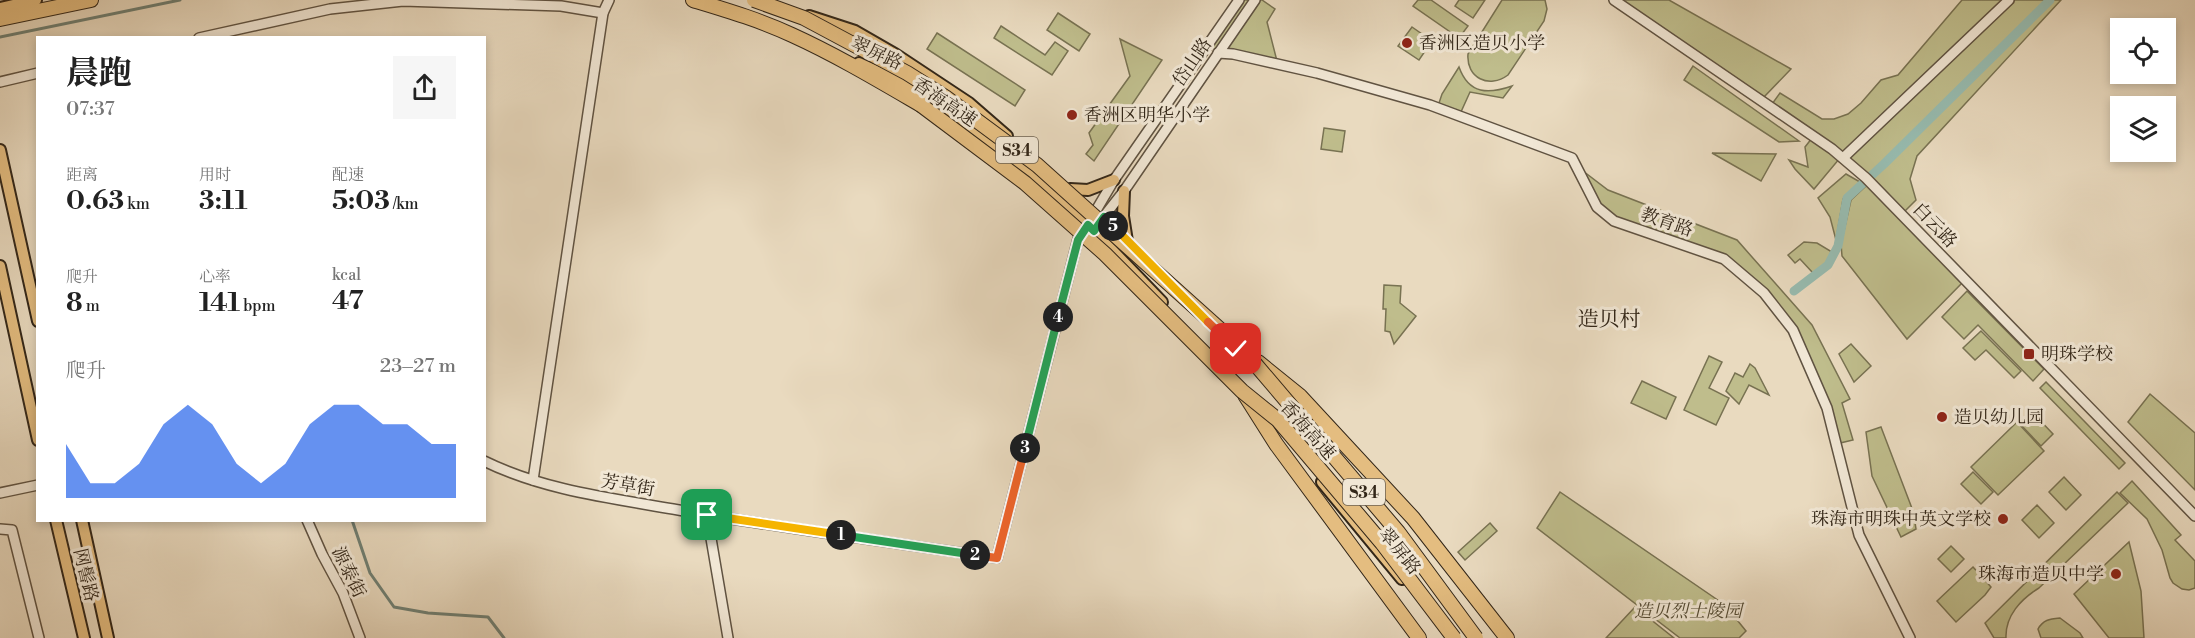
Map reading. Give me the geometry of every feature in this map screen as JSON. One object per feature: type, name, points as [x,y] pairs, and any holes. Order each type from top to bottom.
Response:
[{"type":"highway","points":[[0,20],[90,0]]},
{"type":"highway","name":"香海高速","points":[[693,0],[792,34],[853,66],[929,111],[973,142],[1043,199],[1105,255],[1242,391],[1278,420],[1382,543],[1454,638]]},
{"type":"highway","name":"香海高速","points":[[754,0],[804,18],[907,73],[945,96],[1037,165],[1245,352],[1398,532],[1477,638]]},
{"type":"highway","points":[[1245,352],[1300,396],[1413,518],[1507,638]]},
{"type":"highway","points":[[1242,391],[1276,444],[1419,638]]},
{"type":"highway","points":[[1406,618],[1414,638]]},
{"type":"main road","points":[[0,8],[36,0]]},
{"type":"main road","name":"翠屏路","points":[[716,0],[794,32],[901,82],[992,146],[1091,228],[1231,373],[1398,575],[1447,638]]},
{"type":"main road","name":"翠屏路","points":[[777,0],[800,13],[855,31],[895,54],[969,103],[1096,209],[1236,349],[1313,435],[1439,587],[1477,638]]},
{"type":"main road","points":[[0,150],[36,312]]},
{"type":"main road","points":[[1070,189],[1088,190],[1114,180]]},
{"type":"main road","points":[[1124,191],[1123,216],[1127,241]]},
{"type":"main road","points":[[0,266],[36,431]]},
{"type":"main road","name":"网髻路","points":[[56,522],[84,638]]},
{"type":"main road","points":[[82,522],[108,638]]},
{"type":"street","points":[[533,480],[603,13],[609,0]]},
{"type":"street","name":"岱山路","points":[[1091,228],[1096,209],[1114,180],[1239,0]]},
{"type":"street","name":"岱山路","points":[[1091,228],[1104,217],[1124,191],[1255,0]]},
{"type":"street","name":"白云路","points":[[1614,0],[1832,149],[1867,179],[2195,516]]},
{"type":"street","points":[[1843,158],[2009,0]]},
{"type":"street","points":[[208,36],[330,9],[403,1],[561,6],[603,13]]},
{"type":"street","name":"教育路","points":[[1218,53],[1233,54],[1371,87],[1430,105],[1572,158],[1597,207],[1614,221],[1724,259],[1764,293],[1793,330],[1827,408],[1859,534],[1910,638]]},
{"type":"street","points":[[0,82],[36,73]]},
{"type":"street","name":"芳草街","points":[[486,462],[533,480],[587,494],[707,515],[997,558],[1078,240],[1091,228]]},
{"type":"street","points":[[0,493],[36,485]]},
{"type":"street","points":[[707,515],[728,638]]},
{"type":"street","name":"源泰街","points":[[308,522],[322,554],[344,593],[360,638]]},
{"type":"street","points":[[0,529],[12,530],[39,638]]},
{"type":"green space","points":[[1244,0],[1262,0],[1275,9],[1267,22],[1277,61],[1210,48]]},
{"type":"green space","points":[[1418,0],[1431,0],[1468,26],[1459,38],[1413,6]]},
{"type":"green space","points":[[1459,0],[1485,0],[1473,18],[1455,6]]},
{"type":"green space","points":[[1502,0],[1545,0],[1547,9],[1544,21],[1508,75],[1501,79],[1486,81],[1475,75],[1471,69],[1468,54]]},
{"type":"green space","points":[[1620,0],[1669,0],[1791,69],[1763,98]]},
{"type":"green space","points":[[1962,0],[2004,0],[1843,153],[1772,104],[1780,93],[1822,119],[1834,119],[1848,114],[1881,80],[1898,75]]},
{"type":"green space","points":[[2015,0],[2061,0],[1917,156],[1910,179],[1916,200],[1905,211],[1850,158]]},
{"type":"green space","points":[[1058,13],[1090,34],[1079,51],[1047,30]]},
{"type":"green space","points":[[1001,26],[1045,55],[1055,42],[1068,51],[1052,75],[994,38]]},
{"type":"green space","points":[[1412,27],[1432,41],[1419,60],[1398,46]]},
{"type":"green space","points":[[937,33],[1025,90],[1015,106],[927,49]]},
{"type":"green space","points":[[1120,39],[1162,60],[1094,161],[1086,154],[1093,145],[1089,133],[1130,76]]},
{"type":"green space","points":[[1693,66],[1799,141],[1779,142],[1684,80]]},
{"type":"green space","points":[[1459,67],[1468,83],[1481,90],[1488,91],[1512,86],[1503,98],[1470,92],[1460,114],[1438,106],[1442,94]]},
{"type":"green space","points":[[1324,128],[1345,131],[1342,152],[1321,149]]},
{"type":"green space","points":[[1812,138],[1840,158],[1814,189],[1789,160],[1808,167],[1805,147]]},
{"type":"green space","points":[[1712,153],[1776,154],[1761,181]]},
{"type":"green space","points":[[1583,171],[1608,190],[1737,240],[1812,325],[1850,399],[1842,403],[1853,440],[1840,443],[1797,332],[1725,257],[1615,218],[1600,206]]},
{"type":"green space","points":[[1846,174],[1860,182],[1843,199],[1836,240],[1830,217],[1818,198]]},
{"type":"green space","points":[[1867,185],[1962,283],[1907,339],[1842,256],[1841,244],[1851,200]]},
{"type":"green space","points":[[1804,242],[1817,243],[1832,252],[1825,265],[1813,273],[1800,259],[1795,263],[1788,255]]},
{"type":"green space","points":[[1384,285],[1401,286],[1400,303],[1416,316],[1394,344],[1390,332],[1385,331]]},
{"type":"green space","points":[[1967,291],[2044,369],[2033,381],[1978,325],[1964,339],[1942,317]]},
{"type":"green space","points":[[1981,331],[2021,371],[2014,378],[1986,350],[1975,360],[1963,348]]},
{"type":"green space","points":[[1851,344],[1871,366],[1854,382],[1839,354]]},
{"type":"green space","points":[[1709,356],[1722,362],[1709,388],[1729,398],[1716,425],[1684,410]]},
{"type":"green space","points":[[1750,364],[1755,368],[1769,395],[1749,385],[1739,404],[1726,391],[1735,373],[1743,377]]},
{"type":"green space","points":[[1642,381],[1676,397],[1666,419],[1631,403]]},
{"type":"green space","points":[[2046,382],[2125,463],[2119,469],[2040,388]]},
{"type":"green space","points":[[2150,394],[2195,433],[2195,490],[2128,422]]},
{"type":"green space","points":[[2033,413],[2053,434],[2041,446],[2021,425]]},
{"type":"green space","points":[[2017,422],[2044,451],[1998,495],[1971,467]]},
{"type":"green space","points":[[1881,427],[1913,511],[1916,529],[1901,537],[1872,476],[1866,432]]},
{"type":"green space","points":[[1973,472],[1993,492],[1981,504],[1961,484]]},
{"type":"green space","points":[[2064,477],[2081,495],[2066,510],[2049,492]]},
{"type":"green space","points":[[2132,481],[2181,535],[2175,540],[2195,561],[2195,588],[2182,589],[2170,578],[2162,550],[2147,519],[2120,493]]},
{"type":"green space","name":"造贝烈士陵园","points":[[1560,492],[1725,605],[1746,631],[1739,638],[1680,638],[1537,528]]},
{"type":"green space","points":[[2117,492],[2128,503],[2039,588],[2020,603],[2008,622],[2006,638],[1994,638],[1985,623]]},
{"type":"green space","points":[[2037,505],[2054,523],[2039,538],[2022,520]]},
{"type":"green space","points":[[1490,523],[1497,531],[1465,560],[1458,552]]},
{"type":"green space","points":[[2129,542],[2141,591],[2144,638],[2109,638],[2074,594]]},
{"type":"green space","points":[[1951,546],[1964,559],[1951,572],[1938,559]]},
{"type":"green space","points":[[1973,567],[1991,587],[1956,622],[1937,601]]},
{"type":"green space","points":[[1635,607],[1674,638],[1606,638]]},
{"type":"green space","points":[[2060,618],[2080,633],[2083,638],[2041,638],[2038,629],[2042,624]]},
{"type":"waterway","points":[[0,37],[180,0]]},
{"type":"waterway","points":[[1794,291],[1828,265],[1838,246],[1847,198],[2050,0]]},
{"type":"waterway","points":[[353,522],[370,573],[394,607],[428,613],[488,617],[504,638]]},
{"type":"place","name":"香洲区造贝小学","points":[[1407,43]]},
{"type":"place","name":"香洲区明华小学","points":[[1072,115]]},
{"type":"place","name":"明珠学校","points":[[2029,354]]},
{"type":"place","name":"造贝幼儿园","points":[[1942,417]]},
{"type":"place","name":"珠海市明珠中英文学校","points":[[2003,519]]},
{"type":"place","name":"珠海市造贝中学","points":[[2116,574]]},
{"type":"district","name":"造贝村","points":[[1609,319]]},
{"type":"route","points":[[707,515],[997,558],[1078,240],[1088,225],[1094,231],[1104,217],[1236,349]]}]
